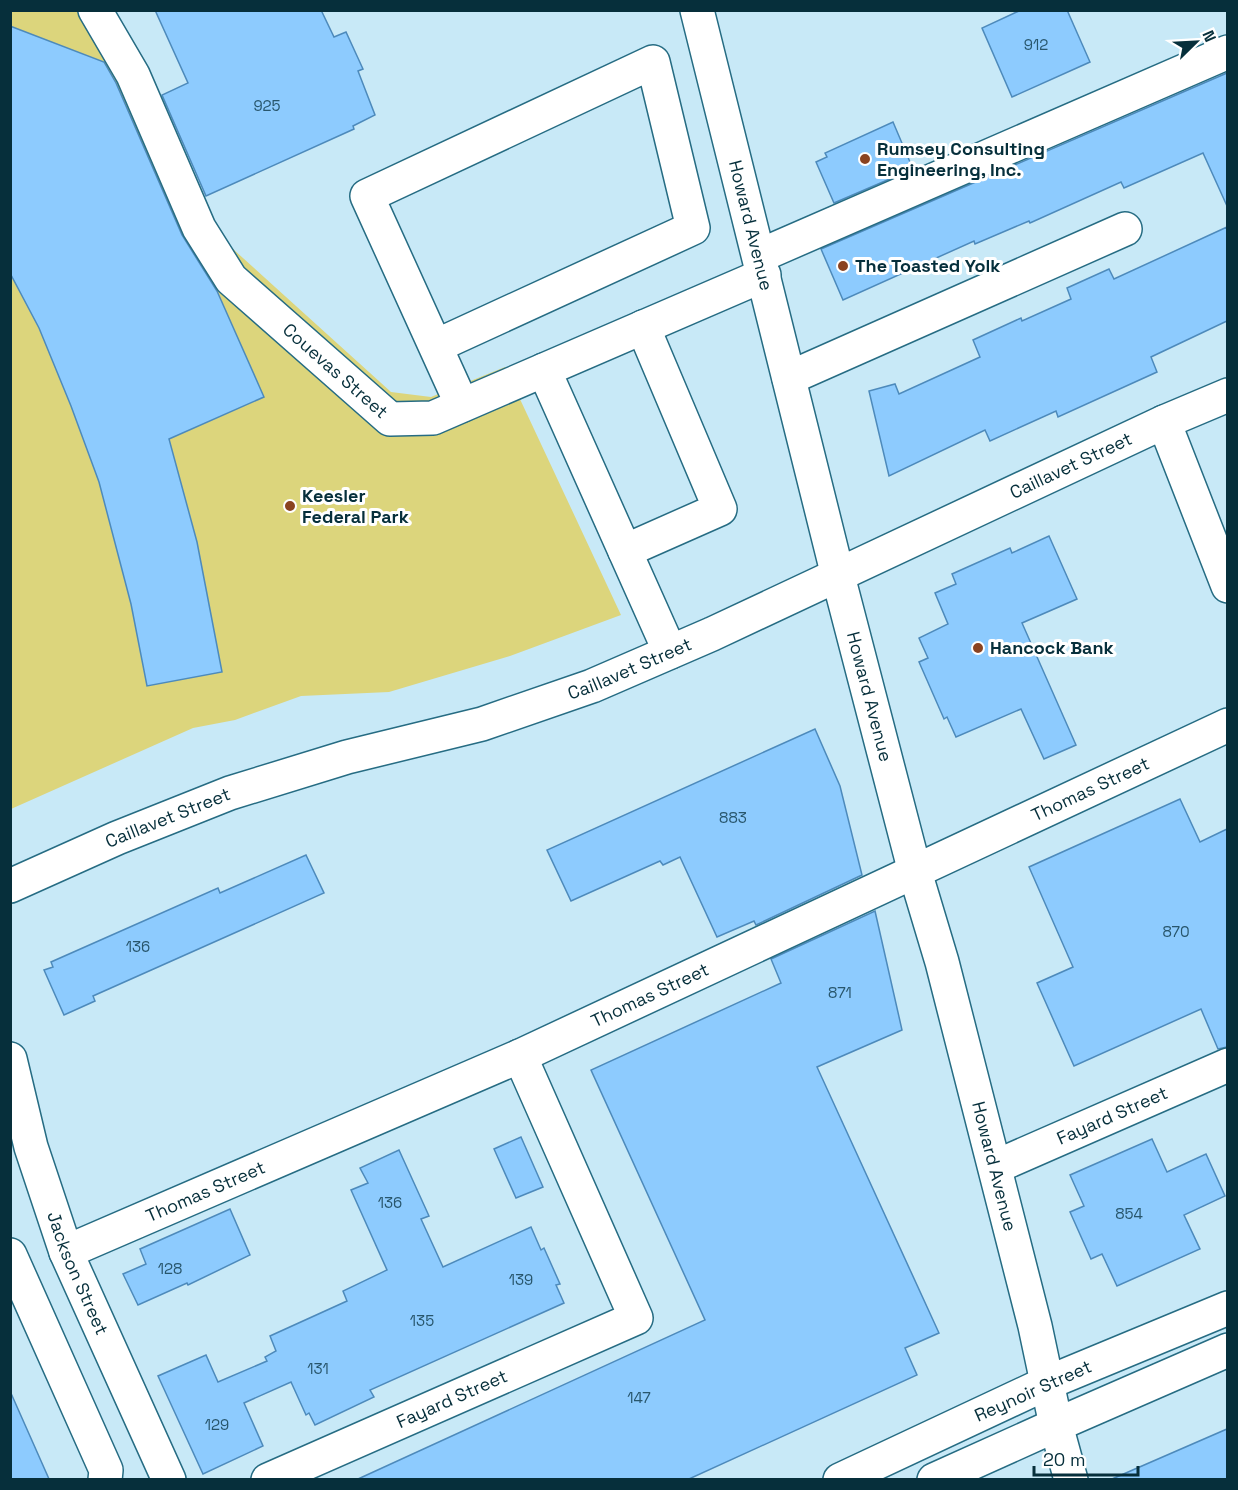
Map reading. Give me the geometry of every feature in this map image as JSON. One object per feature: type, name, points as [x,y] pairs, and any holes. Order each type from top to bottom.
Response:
[{"type":"street","name":"Couevas Street","points":[[95,10],[133,75],[199,228],[231,279],[390,419],[433,418],[643,327],[762,265],[1227,52]]},
{"type":"street","name":"Howard Avenue","points":[[697,10],[838,576],[995,1167],[1071,1479]]},
{"type":"street","points":[[436,345],[693,228],[653,62],[367,196],[462,405]]},
{"type":"street","points":[[789,378],[1125,229]]},
{"type":"street","points":[[625,551],[720,508],[643,327]]},
{"type":"street","points":[[544,370],[670,652]]},
{"type":"street","name":"Caillavet Street","points":[[10,886],[117,838],[230,793],[347,758],[482,724],[592,686],[838,576],[1227,394]]},
{"type":"street","points":[[1164,423],[1227,586]]},
{"type":"street","name":"Thomas Street","points":[[66,1252],[520,1056],[1227,725]]},
{"type":"street","name":"Fayard Street","points":[[268,1479],[636,1318],[520,1056]]},
{"type":"street","name":"Jackson Street","points":[[10,1059],[30,1147],[66,1252],[169,1479]]},
{"type":"street","name":"Fayard Street","points":[[995,1167],[1227,1065]]},
{"type":"street","points":[[10,1255],[106,1470],[105,1479]]},
{"type":"street","name":"Reynoir Street","points":[[840,1479],[1047,1383],[1227,1308]]},
{"type":"street","points":[[934,1479],[1227,1350]]},
{"type":"shaded area","name":"Keesler Federal Park","points":[[11,11],[114,11],[212,230],[391,392],[431,397],[505,367],[621,615],[510,656],[389,692],[301,696],[235,720],[193,728],[11,809]]},
{"type":"building","points":[[155,10],[321,10],[334,37],[346,32],[363,69],[358,71],[375,115],[353,126],[354,129],[206,196],[162,95],[188,83]]},
{"type":"building","points":[[1021,10],[1067,10],[1090,62],[1012,97],[982,28]]},
{"type":"building","points":[[10,26],[104,62],[116,83],[182,235],[217,291],[264,397],[169,439],[197,542],[222,672],[147,686],[131,604],[99,482],[39,328],[10,273]]},
{"type":"building","points":[[1227,73],[1227,206],[1203,153],[1124,188],[1121,182],[1030,223],[1029,221],[975,244],[974,241],[843,300],[821,249]]},
{"type":"building","name":"Rumsey Consulting Engineering, Inc.","points":[[893,122],[913,169],[834,203],[816,162],[827,157],[825,153]]},
{"type":"building","points":[[1227,227],[1227,321],[1151,357],[1157,372],[1058,417],[1056,411],[990,441],[985,430],[889,476],[869,391],[895,384],[899,394],[980,357],[973,340],[1071,299],[1067,288],[1109,269],[1114,279]]},
{"type":"building","name":"Hancock Bank","points":[[1049,536],[1077,599],[1022,623],[1076,745],[1044,759],[1021,709],[956,737],[947,717],[944,719],[919,662],[928,658],[919,638],[948,624],[935,593],[956,584],[952,574],[1010,548],[1012,553]]},
{"type":"building","points":[[815,729],[840,786],[862,875],[756,925],[754,921],[717,937],[680,857],[663,865],[660,861],[571,901],[547,850]]},
{"type":"building","points":[[1180,799],[1200,842],[1227,829],[1227,1047],[1218,1049],[1201,1009],[1074,1066],[1037,983],[1073,967],[1029,867]]},
{"type":"building","points":[[306,855],[324,893],[93,996],[95,1001],[64,1015],[44,970],[53,967],[51,962],[218,888],[220,893]]},
{"type":"building","points":[[875,911],[902,1030],[817,1067],[939,1333],[905,1348],[917,1375],[689,1479],[358,1479],[705,1320],[591,1070],[781,983],[771,959]]},
{"type":"building","points":[[521,1137],[543,1187],[516,1198],[494,1149]]},
{"type":"building","points":[[1152,1139],[1167,1172],[1206,1154],[1225,1196],[1184,1215],[1200,1249],[1117,1286],[1102,1254],[1091,1259],[1070,1212],[1084,1206],[1070,1175]]},
{"type":"building","points":[[399,1150],[429,1216],[421,1219],[443,1267],[531,1227],[541,1250],[544,1248],[560,1284],[556,1285],[564,1303],[370,1390],[374,1397],[315,1425],[309,1413],[306,1415],[291,1382],[244,1403],[263,1446],[203,1474],[158,1376],[206,1355],[218,1382],[267,1361],[265,1357],[276,1351],[270,1336],[347,1301],[343,1291],[387,1270],[351,1190],[368,1183],[360,1168]]},
{"type":"building","points":[[230,1209],[250,1255],[188,1285],[187,1283],[138,1305],[123,1274],[146,1264],[140,1249]]},
{"type":"building","points":[[10,1391],[49,1479],[10,1479]]},
{"type":"building","points":[[1227,1429],[1227,1479],[1112,1479]]},
{"type":"place","name":"Rumsey Consulting Engineering, Inc.","points":[[865,159]]},
{"type":"place","name":"The Toasted Yolk","points":[[843,266]]},
{"type":"place","name":"Keesler Federal Park","points":[[290,506]]},
{"type":"place","name":"Hancock Bank","points":[[978,648]]}]
